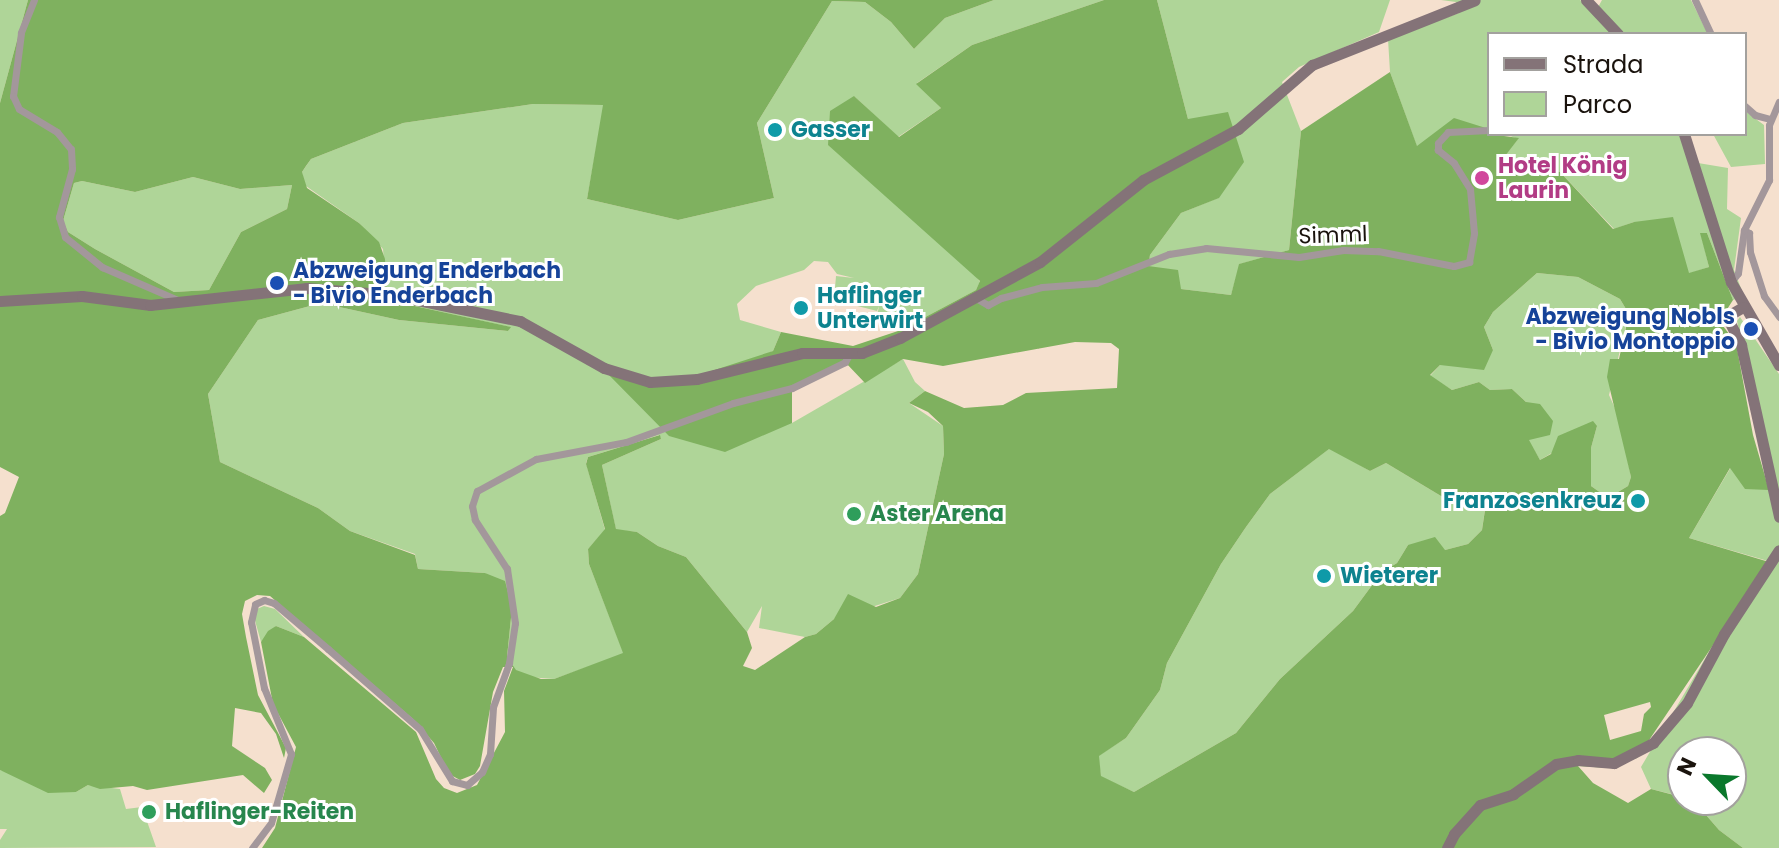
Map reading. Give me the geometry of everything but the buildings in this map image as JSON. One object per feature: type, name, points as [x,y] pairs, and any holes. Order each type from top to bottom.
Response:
[{"type":"street","points":[[34,0],[22,28],[13,96],[19,109],[57,132],[71,149],[72,169],[59,217],[65,237],[102,267],[186,303]]},
{"type":"street","points":[[0,301],[82,296],[150,305],[186,303],[282,288],[393,295],[520,321],[604,368],[650,382],[697,379],[802,353],[862,353],[900,338],[1064,247],[1143,180],[1238,129],[1292,79],[1312,65],[1475,0]]},
{"type":"street","points":[[1695,0],[1710,32]]},
{"type":"street","points":[[1592,2],[1616,32]]},
{"type":"street","points":[[1731,282],[1738,273],[1744,230],[1769,180],[1770,119],[1779,102]]},
{"type":"street","points":[[1747,108],[1755,115],[1770,119]]},
{"type":"street","name":"Simml","points":[[974,297],[988,305],[1001,298],[1042,287],[1096,283],[1169,254],[1206,248],[1299,257],[1343,250],[1378,251],[1454,266],[1469,262],[1474,233],[1470,189],[1454,163],[1438,150],[1438,143],[1448,132],[1487,130]]},
{"type":"street","points":[[1685,136],[1710,226],[1731,282],[1779,365]]},
{"type":"street","points":[[1744,230],[1749,233],[1750,252],[1764,296],[1779,317]]},
{"type":"street","points":[[1743,307],[1731,314],[1729,321],[1741,345],[1779,517]]},
{"type":"street","points":[[252,848],[271,823],[291,754],[264,688],[251,622],[255,604],[264,600],[274,603],[328,649],[420,729],[452,781],[467,785],[482,772],[490,754],[493,707],[509,663],[515,623],[507,569],[475,520],[472,506],[477,491],[536,459],[626,442],[733,403],[792,388],[845,362],[850,353]]},
{"type":"street","points":[[1447,848],[1454,834],[1480,805],[1513,794],[1556,764],[1578,760],[1614,763],[1653,743],[1687,703],[1724,634],[1779,550]]},
{"type":"green space","points":[[0,0],[28,0],[0,103]]},
{"type":"green space","points":[[28,0],[994,0],[945,18],[914,49],[891,22],[865,2],[832,1],[757,123],[774,198],[678,220],[587,199],[603,105],[533,104],[403,123],[311,159],[302,172],[307,188],[359,223],[379,242],[385,259],[387,300],[511,327],[508,331],[399,320],[321,303],[258,320],[208,394],[220,462],[318,508],[350,531],[415,555],[418,569],[485,573],[505,581],[512,608],[507,657],[516,670],[541,679],[554,679],[623,653],[589,564],[588,549],[605,529],[586,464],[588,457],[660,435],[661,439],[602,465],[616,529],[637,532],[658,546],[686,557],[747,632],[752,648],[743,666],[755,670],[805,637],[816,634],[834,619],[848,594],[876,607],[900,598],[918,574],[944,454],[943,426],[928,412],[909,403],[925,391],[964,408],[1003,405],[1026,393],[1117,388],[1119,349],[1111,343],[1075,342],[943,366],[903,359],[865,383],[845,362],[792,388],[792,423],[725,452],[669,436],[607,373],[629,381],[696,376],[773,351],[781,332],[853,346],[901,330],[976,290],[980,281],[828,145],[830,111],[854,96],[899,137],[941,108],[916,84],[972,45],[1104,0],[1157,0],[1188,119],[1228,112],[1244,162],[1219,198],[1181,213],[1150,255],[1148,266],[1178,270],[1181,289],[1231,295],[1239,264],[1289,250],[1301,131],[1390,72],[1417,146],[1454,118],[1487,128],[1487,136],[1519,138],[1498,165],[1560,172],[1613,229],[1634,222],[1673,217],[1689,273],[1709,267],[1700,233],[1707,233],[1733,300],[1724,314],[1723,326],[1736,343],[1753,435],[1769,490],[1745,489],[1730,468],[1689,538],[1769,562],[1637,758],[1609,768],[1578,766],[1593,783],[1628,803],[1651,789],[1667,793],[1667,816],[1707,816],[1719,830],[1743,848],[262,848],[275,828],[296,747],[273,704],[261,642],[268,631],[276,626],[304,637],[416,732],[436,779],[444,788],[457,793],[477,785],[505,732],[504,691],[513,667],[503,667],[493,692],[480,766],[475,774],[460,780],[449,774],[434,743],[413,719],[270,596],[257,595],[245,601],[242,614],[246,637],[258,695],[286,748],[284,758],[276,734],[261,713],[235,708],[232,746],[265,768],[272,780],[264,793],[243,775],[147,790],[133,786],[100,789],[88,785],[76,792],[48,793],[0,770],[0,516],[5,513],[19,477],[0,467],[0,103]],"holes":[[[193,177],[240,189],[292,185],[287,209],[241,232],[209,290],[174,292],[68,232],[63,221],[74,183],[82,181],[135,192]],[[1537,273],[1578,277],[1620,299],[1629,314],[1619,359],[1610,359],[1607,377],[1631,477],[1628,486],[1608,498],[1591,486],[1591,448],[1597,426],[1593,421],[1558,436],[1551,454],[1540,460],[1529,440],[1550,435],[1553,421],[1540,404],[1526,402],[1512,389],[1490,390],[1479,382],[1452,390],[1430,375],[1440,365],[1484,370],[1493,350],[1484,327],[1493,312]],[[1329,449],[1370,471],[1386,463],[1446,499],[1485,510],[1482,530],[1468,544],[1445,550],[1435,537],[1408,545],[1397,563],[1381,573],[1353,611],[1280,679],[1236,733],[1134,792],[1101,776],[1099,756],[1126,738],[1160,690],[1167,663],[1221,564],[1270,494]],[[1650,702],[1651,707],[1644,714],[1641,731],[1610,740],[1604,715]]]},
{"type":"green space","points":[[994,0],[1104,0],[972,45],[917,83],[941,108],[898,137],[854,96],[980,282],[976,290],[901,330],[876,321],[879,306],[877,311],[834,300],[836,276],[854,278],[837,274],[828,262],[814,261],[804,270],[756,286],[737,304],[740,320],[781,332],[773,351],[762,356],[792,423],[903,359],[915,382],[925,391],[909,403],[943,426],[944,454],[918,574],[900,598],[834,619],[816,634],[805,637],[759,628],[762,606],[747,632],[686,557],[658,546],[637,532],[616,530],[602,465],[661,439],[659,435],[588,457],[586,463],[605,530],[588,549],[589,564],[624,654],[554,679],[527,677],[515,670],[507,657],[512,608],[485,573],[418,569],[415,554],[350,531],[318,508],[220,462],[208,394],[258,320],[321,303],[399,320],[508,331],[510,327],[387,300],[383,249],[359,223],[303,184],[302,172],[311,159],[403,123],[533,104],[604,105],[587,199],[678,220],[774,198],[757,123],[832,1],[865,2],[891,22],[914,49],[945,18]]},
{"type":"green space","points":[[1157,0],[1390,0],[1379,32],[1299,67],[1282,82],[1301,131],[1289,250],[1240,264],[1231,295],[1181,289],[1147,266],[1150,255],[1181,213],[1218,198],[1188,119]]},
{"type":"green space","points":[[1441,0],[1580,0],[1596,11],[1602,0],[1691,0],[1707,32],[1487,32],[1487,130],[1417,147],[1390,72],[1388,39],[1459,13],[1456,2]]},
{"type":"green space","points":[[1747,112],[1764,125],[1765,164],[1731,167],[1714,136],[1747,136]]},
{"type":"green space","points":[[1510,136],[1689,136],[1698,163],[1728,168],[1727,209],[1741,218],[1734,270],[1744,296],[1733,300],[1707,233],[1701,234],[1709,267],[1688,274],[1634,222],[1614,229],[1560,172],[1497,165],[1518,139]]},
{"type":"green space","points":[[193,177],[240,189],[292,185],[287,209],[241,232],[209,290],[174,292],[68,232],[63,221],[74,183],[82,181],[135,192]]},
{"type":"green space","points":[[1537,273],[1578,277],[1620,299],[1629,314],[1609,395],[1619,417],[1631,477],[1628,486],[1608,498],[1591,486],[1591,448],[1597,426],[1540,460],[1528,440],[1526,402],[1512,389],[1490,390],[1479,382],[1452,390],[1430,376],[1440,365],[1493,350],[1484,327],[1493,312]]},
{"type":"green space","points":[[1740,317],[1779,374],[1779,848],[1743,848],[1719,830],[1707,816],[1747,816],[1747,736],[1667,736],[1667,793],[1651,789],[1641,767],[1726,623],[1768,561],[1689,538],[1731,467],[1775,490],[1737,321]]},
{"type":"green space","points":[[1330,448],[1370,471],[1386,463],[1446,499],[1485,509],[1482,530],[1468,544],[1445,550],[1408,545],[1397,563],[1381,573],[1353,611],[1280,679],[1236,733],[1134,792],[1101,777],[1098,756],[1126,738],[1160,690],[1167,663],[1221,564],[1246,527],[1270,494]]},
{"type":"green space","points":[[264,606],[275,609],[304,637],[276,626],[261,642],[254,617],[257,609]]},
{"type":"green space","points":[[0,770],[76,792],[88,785],[120,789],[126,809],[142,807],[156,847],[0,848],[0,840],[7,829],[0,829]]},
{"type":"place","name":"Gasser","points":[[775,130]]},
{"type":"place","name":"Hotel König Laurin","points":[[1482,178]]},
{"type":"place","name":"Abzweigung Enderbach - Bivio Enderbach","points":[[277,283]]},
{"type":"place","name":"Haflinger Unterwirt","points":[[801,308]]},
{"type":"place","name":"Abzweigung Nobls - Bivio Montoppio","points":[[1751,329]]},
{"type":"place","name":"Franzosenkreuz","points":[[1638,501]]},
{"type":"place","name":"Aster Arena","points":[[854,514]]},
{"type":"place","name":"Wieterer","points":[[1324,576]]},
{"type":"place","name":"Haflinger-Reiten","points":[[149,812]]}]
